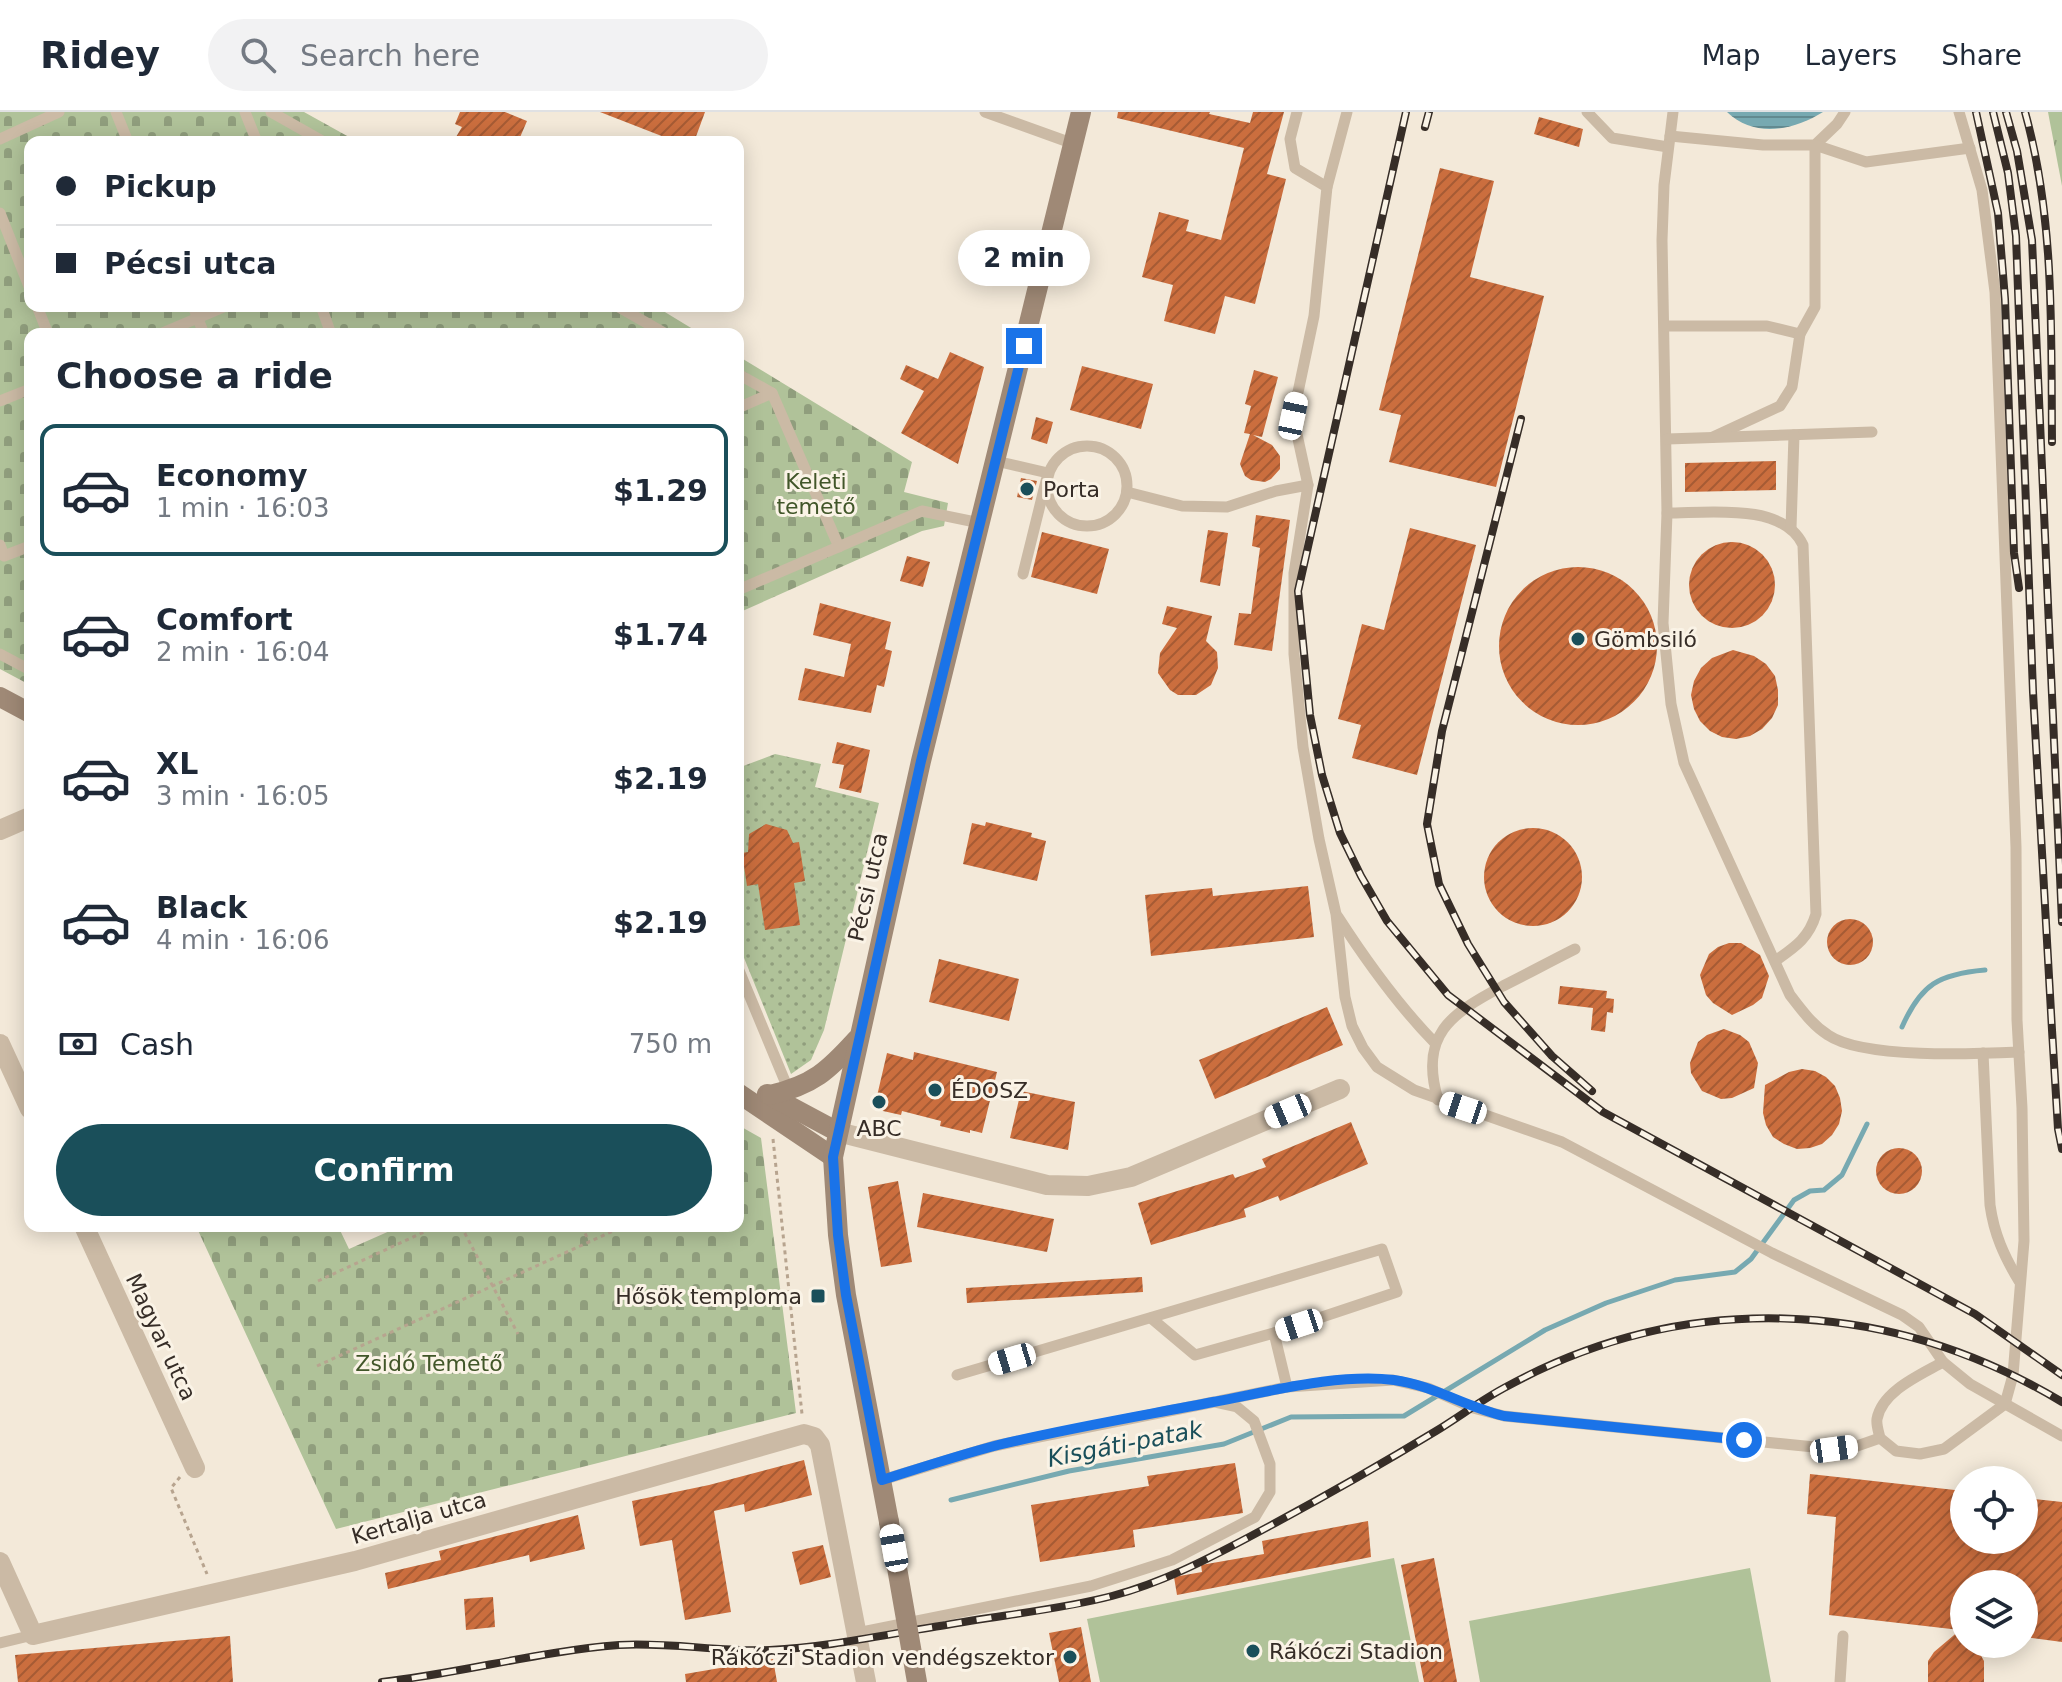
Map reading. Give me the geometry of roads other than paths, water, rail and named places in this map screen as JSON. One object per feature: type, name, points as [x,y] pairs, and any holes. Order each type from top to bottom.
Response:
[{"type":"street","name":"Pécsi utca","points":[[917,1682],[846,1295],[833,1157],[921,761],[1081,112]]},
{"type":"street","points":[[0,697],[24,710]]},
{"type":"street","points":[[0,830],[24,820]]},
{"type":"street","points":[[776,1100],[829,1070],[859,1036]]},
{"type":"street","points":[[0,1044],[24,1096]]},
{"type":"street","points":[[744,1093],[776,1100],[838,1132],[1047,1185],[1088,1186],[1131,1177],[1340,1089]]},
{"type":"street","points":[[776,1100],[833,1157]]},
{"type":"street","name":"Magyar utca","points":[[87,1232],[195,1468]]},
{"type":"street","name":"Kertalja utca","points":[[33,1635],[355,1561],[809,1435],[820,1445],[857,1633]]},
{"type":"street","points":[[0,1562],[33,1635]]},
{"type":"street","points":[[857,1633],[866,1682]]},
{"type":"lane","points":[[0,139],[59,112]]},
{"type":"lane","points":[[116,112],[126,136]]},
{"type":"lane","points":[[245,112],[255,136]]},
{"type":"lane","points":[[271,112],[313,136]]},
{"type":"lane","points":[[985,112],[1074,144]]},
{"type":"lane","points":[[1297,112],[1290,139],[1295,168],[1327,187]]},
{"type":"lane","points":[[1347,112],[1327,187],[1314,316],[1293,416],[1308,485],[1294,573],[1294,654],[1303,747],[1336,914],[1345,997],[1352,1026],[1363,1048],[1377,1067],[1395,1080],[1438,1100],[1562,1142],[1772,1253],[1902,1315],[1919,1327],[1943,1362],[1970,1384],[2062,1436]]},
{"type":"lane","points":[[1587,112],[1612,138],[1815,145],[1866,162],[1970,148]]},
{"type":"lane","points":[[1673,112],[1662,240],[1667,439],[1663,623],[1676,737],[1684,763],[1790,995],[1810,1021],[1830,1037],[1875,1050],[2019,1052]]},
{"type":"lane","points":[[1713,437],[1780,406],[1792,387],[1800,334],[1815,307],[1815,145],[1845,112]]},
{"type":"lane","points":[[1943,1362],[1912,1379],[1887,1399],[1876,1420],[1880,1438],[1896,1451],[1920,1454],[1944,1449],[2005,1404],[2013,1375],[2024,1241],[1995,292],[1982,190],[1959,112]]},
{"type":"lane","points":[[0,213],[24,274]]},
{"type":"lane","points":[[170,328],[195,312]]},
{"type":"lane","points":[[628,312],[656,328]]},
{"type":"lane","points":[[1665,326],[1767,326],[1800,334]]},
{"type":"lane","points":[[744,377],[772,393],[839,547]]},
{"type":"lane","points":[[0,401],[24,391]]},
{"type":"lane","points":[[744,405],[772,393]]},
{"type":"lane","points":[[1667,439],[1872,432]]},
{"type":"lane","points":[[1791,528],[1794,435]]},
{"type":"lane","points":[[1023,574],[1048,473],[1065,452],[1077,446],[1103,448],[1123,466],[1127,492],[1123,505],[1104,523],[1077,525],[1055,511],[1049,499],[1048,473]]},
{"type":"lane","points":[[996,461],[1048,473]]},
{"type":"lane","points":[[1127,492],[1182,506],[1227,507],[1276,491],[1308,485]]},
{"type":"lane","points":[[744,587],[922,511],[980,523]]},
{"type":"lane","points":[[1667,513],[1755,514],[1791,528],[1803,545],[1816,914],[1812,929],[1801,943],[1775,961]]},
{"type":"lane","points":[[0,545],[4,556],[24,548]]},
{"type":"lane","points":[[0,654],[24,667]]},
{"type":"lane","points":[[1336,914],[1404,1011],[1435,1043]]},
{"type":"lane","points":[[1438,1100],[1432,1079],[1435,1043],[1444,1025],[1481,998],[1575,949]]},
{"type":"lane","points":[[744,989],[776,1100]]},
{"type":"lane","points":[[1983,1053],[1990,1205],[2002,1252],[2019,1281]]},
{"type":"lane","points":[[957,1375],[1382,1249],[1397,1292],[1274,1333],[1195,1355],[1151,1318]]},
{"type":"lane","points":[[1274,1333],[1287,1387]]},
{"type":"lane","points":[[882,1480],[994,1446],[1287,1387],[1393,1380],[1428,1388],[1452,1400],[1504,1416],[1834,1449],[1857,1446],[1880,1438]]},
{"type":"lane","points":[[857,1633],[1091,1586],[1172,1560],[1255,1517],[1270,1492],[1270,1464],[1254,1421],[1237,1407],[1214,1402]]},
{"type":"lane","points":[[0,1643],[33,1635]]},
{"type":"lane","points":[[1840,1682],[1843,1636]]},
{"type":"water","points":[[1727,112],[1823,112],[1787,127],[1762,129],[1750,126]]},
{"type":"waterway","name":"Kisgáti-patak","points":[[1902,1027],[1924,991],[1933,984],[1955,975],[1985,970]]},
{"type":"waterway","name":"Kisgáti-patak","points":[[951,1500],[1069,1471],[1224,1444],[1291,1417],[1404,1416],[1545,1330],[1606,1303],[1675,1280],[1735,1272],[1751,1259],[1794,1200],[1810,1191],[1824,1190],[1842,1175],[1867,1124]]},
{"type":"railway","points":[[1406,112],[1298,591],[1310,715],[1322,775],[1340,833],[1361,876],[1387,921],[1448,995],[1603,1112],[1975,1314],[2062,1375]]},
{"type":"railway","points":[[1425,127],[1429,112]]},
{"type":"railway","points":[[1976,112],[1998,213],[2005,299],[2014,553],[2019,588]]},
{"type":"railway","points":[[1993,112],[2008,173],[2016,236],[2033,692],[2058,1129],[2062,1149]]},
{"type":"railway","points":[[2006,112],[2017,151],[2032,240],[2062,922]]},
{"type":"railway","points":[[2025,112],[2035,153],[2046,235],[2051,317],[2052,442]]},
{"type":"railway","points":[[1521,419],[1442,731],[1427,824],[1439,884],[1468,944],[1504,1002],[1552,1056],[1592,1091]]},
{"type":"railway","points":[[382,1682],[619,1645],[751,1650],[815,1646],[1050,1609],[1112,1596],[1166,1578],[1234,1545],[1390,1458],[1486,1398],[1572,1356],[1642,1334],[1713,1321],[1784,1318],[1856,1325],[1926,1342],[1995,1367],[2062,1402]]},
{"type":"place","name":"Porta","points":[[1027,489]]},
{"type":"place","name":"Gömbsiló","points":[[1578,639]]},
{"type":"place","name":"ÉDOSZ","points":[[935,1090]]},
{"type":"place","name":"ABC","points":[[879,1102]]},
{"type":"place","name":"Hősök temploma","points":[[818,1296]]},
{"type":"place","name":"Rákóczi Stadion","points":[[1253,1651]]},
{"type":"place","name":"Rákóczi Stadion vendégszektor","points":[[1070,1657]]},
{"type":"park label","name":"Keleti temető","points":[[816,494]]},
{"type":"park label","name":"Zsidó Temető","points":[[429,1363]]}]
